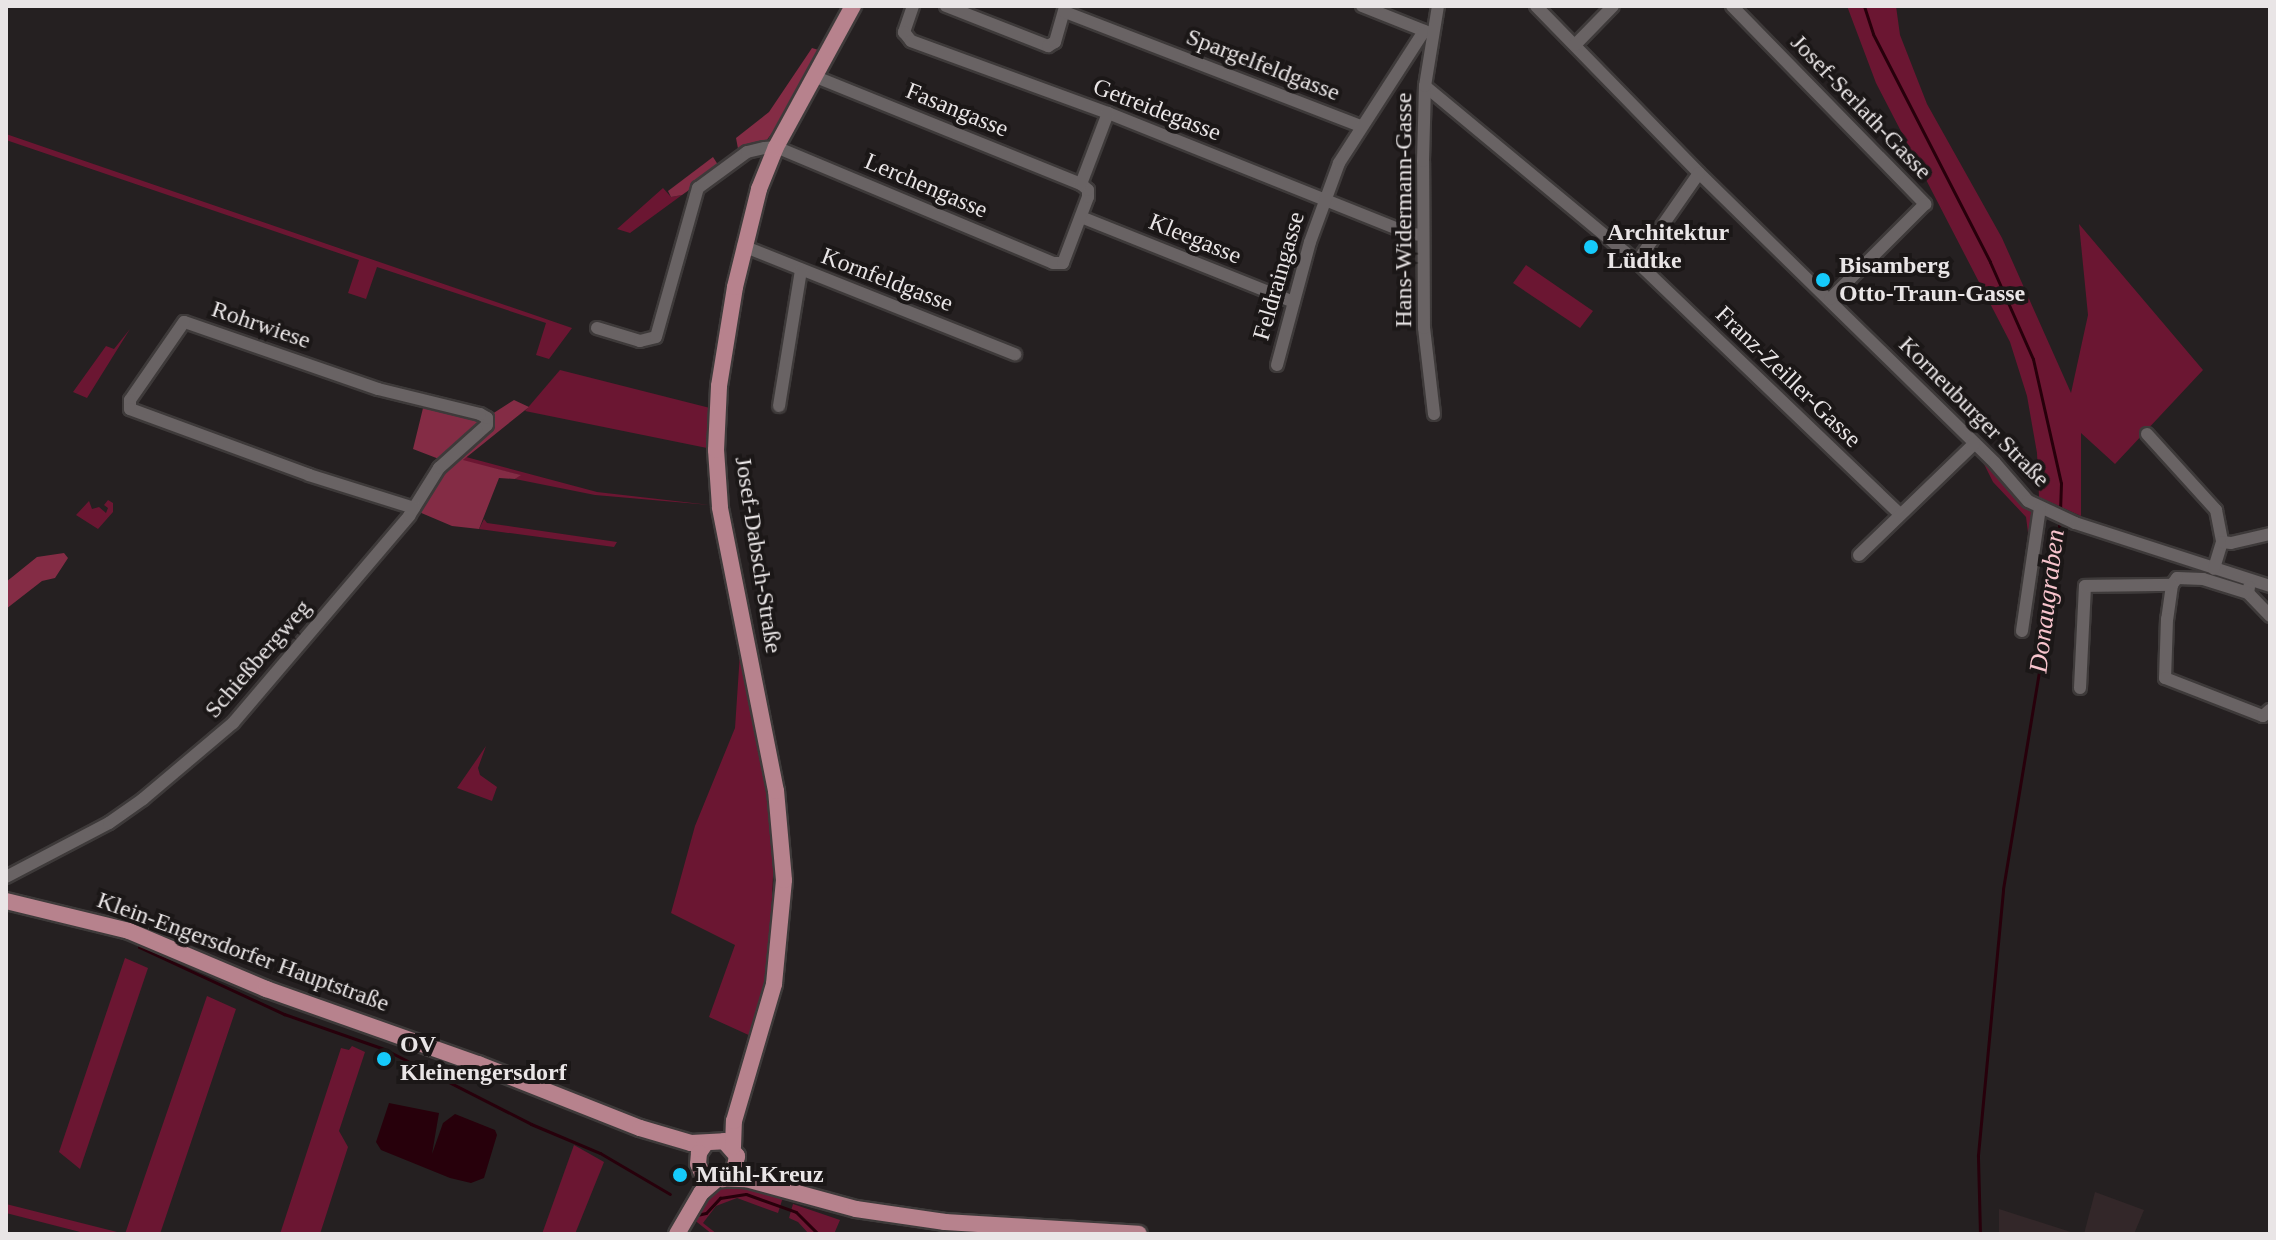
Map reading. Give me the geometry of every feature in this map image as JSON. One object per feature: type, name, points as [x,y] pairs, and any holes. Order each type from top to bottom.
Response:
[{"type":"main road","name":"Josef-Dabsch-Straße","points":[[735,1152],[734,1125],[774,984],[784,880],[776,791],[716,471],[716,421],[722,362],[743,246],[759,189],[776,147],[853,6]]},
{"type":"main road","name":"Klein-Engersdorfer Hauptstraße","points":[[6,901],[129,931],[266,989],[478,1064],[640,1128]]},
{"type":"main road","name":"Josef-Dabsch-Straße","points":[[709,1142],[745,1084]]},
{"type":"main road","points":[[640,1128],[709,1142],[724,1141],[787,1189]]},
{"type":"main road","points":[[640,1128],[698,1164],[706,1176],[746,1179],[845,1207],[912,1218],[1139,1234]]},
{"type":"main road","points":[[687,1213],[698,1164],[709,1142]]},
{"type":"main road","points":[[677,1234],[704,1189],[734,1171],[735,1152]]},
{"type":"street","name":"Getreidegasse","points":[[913,6],[904,29],[908,39],[1108,113],[1411,234],[1423,235]]},
{"type":"street","points":[[946,6],[1048,46],[1055,42],[1065,9]]},
{"type":"street","points":[[1362,6],[1429,32]]},
{"type":"street","name":"Hans-Widermann-Gasse","points":[[1434,414],[1424,328],[1423,235],[1425,86],[1429,32],[1438,6]]},
{"type":"street","name":"Korneuburger Straße","points":[[1536,6],[1699,173],[2043,510],[2214,569],[2249,587],[2270,586]]},
{"type":"street","points":[[1575,45],[1613,6]]},
{"type":"street","name":"Josef-Serlath-Gasse","points":[[1732,6],[1925,204],[1830,299]]},
{"type":"street","name":"Spargelfeldgasse","points":[[1065,9],[1361,126]]},
{"type":"street","name":"Spargelfeldgasse","points":[[1324,199],[1339,163],[1361,126],[1429,32]]},
{"type":"street","name":"Fasangasse","points":[[816,77],[1081,184]]},
{"type":"street","name":"Franz-Zeiller-Gasse","points":[[1425,86],[1637,262],[1900,514]]},
{"type":"street","points":[[1081,217],[1089,192],[1081,184],[1108,113]]},
{"type":"street","points":[[597,328],[640,341],[656,337],[698,188],[747,152],[776,147]]},
{"type":"street","name":"Lerchengasse","points":[[776,147],[1061,264],[1081,217]]},
{"type":"street","points":[[1637,262],[1699,173]]},
{"type":"street","name":"Feldraingasse","points":[[1277,365],[1324,199]]},
{"type":"street","name":"Kleegasse","points":[[1081,217],[1294,302]]},
{"type":"street","name":"Kornfeldgasse","points":[[743,246],[1015,354]]},
{"type":"street","points":[[779,406],[801,270]]},
{"type":"street","name":"Rohrwiese","points":[[414,508],[309,475],[133,411],[130,400],[184,322],[378,389],[483,415]]},
{"type":"street","name":"Schießbergweg","points":[[6,877],[109,823],[212,743],[280,671],[414,508],[447,459],[487,425],[483,415]]},
{"type":"street","points":[[2147,434],[2216,510],[2222,542],[2214,569]]},
{"type":"street","points":[[1859,555],[1974,444]]},
{"type":"street","points":[[2022,631],[2043,510]]},
{"type":"street","points":[[2222,542],[2270,534]]},
{"type":"street","points":[[2080,688],[2085,586],[2172,585],[2183,576],[2249,587],[2270,616]]},
{"type":"street","points":[[2172,585],[2165,678],[2263,716],[2270,710]]},
{"type":"shaded area","points":[[1847,6],[1896,6],[1900,35],[1927,104],[2002,238],[2071,393],[2088,315],[2079,224],[2203,370],[2115,464],[2081,433],[2081,516],[2039,497],[2037,453],[2027,396],[2010,342],[1876,83]]},
{"type":"shaded area","points":[[812,48],[825,52],[789,111],[766,141],[739,154],[736,138],[769,112]]},
{"type":"shaded area","points":[[6,134],[572,328],[549,359],[536,355],[546,323],[377,267],[366,299],[348,293],[359,260],[6,140]]},
{"type":"shaded area","points":[[713,157],[720,168],[682,195],[671,197],[668,191]]},
{"type":"shaded area","points":[[663,188],[671,197],[682,195],[630,233],[617,229]]},
{"type":"shaded area","points":[[1526,265],[1593,311],[1580,328],[1513,283]]},
{"type":"shaded area","points":[[130,329],[87,398],[73,392],[106,346],[114,349]]},
{"type":"shaded area","points":[[560,370],[710,408],[707,448],[525,411]]},
{"type":"shaded area","points":[[514,400],[529,407],[463,460],[521,475],[515,479],[499,478],[479,529],[452,526],[419,512],[437,484],[438,477],[431,472],[439,459],[413,449],[424,404],[489,416]]},
{"type":"shaded area","points":[[1974,444],[2040,508],[2031,556],[2026,517],[1993,482]]},
{"type":"shaded area","points":[[466,457],[597,492],[710,505],[595,495],[515,479],[520,475],[462,461]]},
{"type":"shaded area","points":[[108,500],[113,503],[113,512],[98,529],[76,515],[89,501],[92,509],[99,507],[106,513],[108,508],[104,505]]},
{"type":"shaded area","points":[[484,519],[487,523],[617,542],[614,547],[479,529]]},
{"type":"shaded area","points":[[64,553],[68,558],[55,578],[42,581],[6,609],[6,582],[37,557]]},
{"type":"shaded area","points":[[740,653],[762,761],[774,854],[769,963],[753,1037],[709,1017],[735,945],[671,913],[695,826],[735,728]]},
{"type":"shaded area","points":[[486,746],[478,768],[480,775],[497,787],[492,801],[457,788]]},
{"type":"shaded area","points":[[125,958],[148,968],[80,1169],[59,1152]]},
{"type":"shaded area","points":[[207,996],[236,1009],[160,1234],[125,1234]]},
{"type":"shaded area","points":[[352,1046],[365,1052],[339,1131],[348,1147],[320,1234],[280,1234],[341,1048],[349,1050]]},
{"type":"shaded area","points":[[389,1103],[439,1113],[432,1154],[443,1123],[455,1114],[495,1130],[497,1135],[484,1178],[471,1183],[450,1178],[381,1150],[376,1142]]},
{"type":"shaded area","points":[[574,1145],[604,1162],[575,1234],[542,1234]]},
{"type":"shaded area","points":[[738,1182],[783,1197],[778,1213],[737,1198],[716,1206],[703,1223],[717,1234],[712,1234],[693,1219],[708,1190]]},
{"type":"shaded area","points":[[2095,1192],[2144,1210],[2134,1234],[2084,1234]]},
{"type":"shaded area","points":[[6,1204],[125,1234],[88,1234],[6,1213]]},
{"type":"shaded area","points":[[793,1204],[840,1220],[834,1234],[809,1234],[798,1222],[789,1218]]},
{"type":"shaded area","points":[[1999,1209],[2077,1234],[1999,1234]]},
{"type":"waterway","name":"Donaugraben","points":[[1864,6],[1873,34],[1990,262],[2033,359],[2061,483],[2060,512]]},
{"type":"waterway","name":"Donaugraben","points":[[1980,1234],[1978,1155],[2003,889],[2047,623],[2060,519]]},
{"type":"waterway","points":[[139,947],[284,1014],[384,1049],[531,1124],[600,1153],[670,1194]]},
{"type":"waterway","points":[[697,1215],[706,1213],[720,1198],[746,1194],[796,1212],[818,1234]]},
{"type":"place","name":"Architektur Lüdtke","points":[[1591,247]]},
{"type":"place","name":"Bisamberg Otto-Traun-Gasse","points":[[1823,280]]},
{"type":"place","name":"OV Kleinengersdorf","points":[[384,1059]]},
{"type":"place","name":"Mühl-Kreuz","points":[[680,1175]]}]
